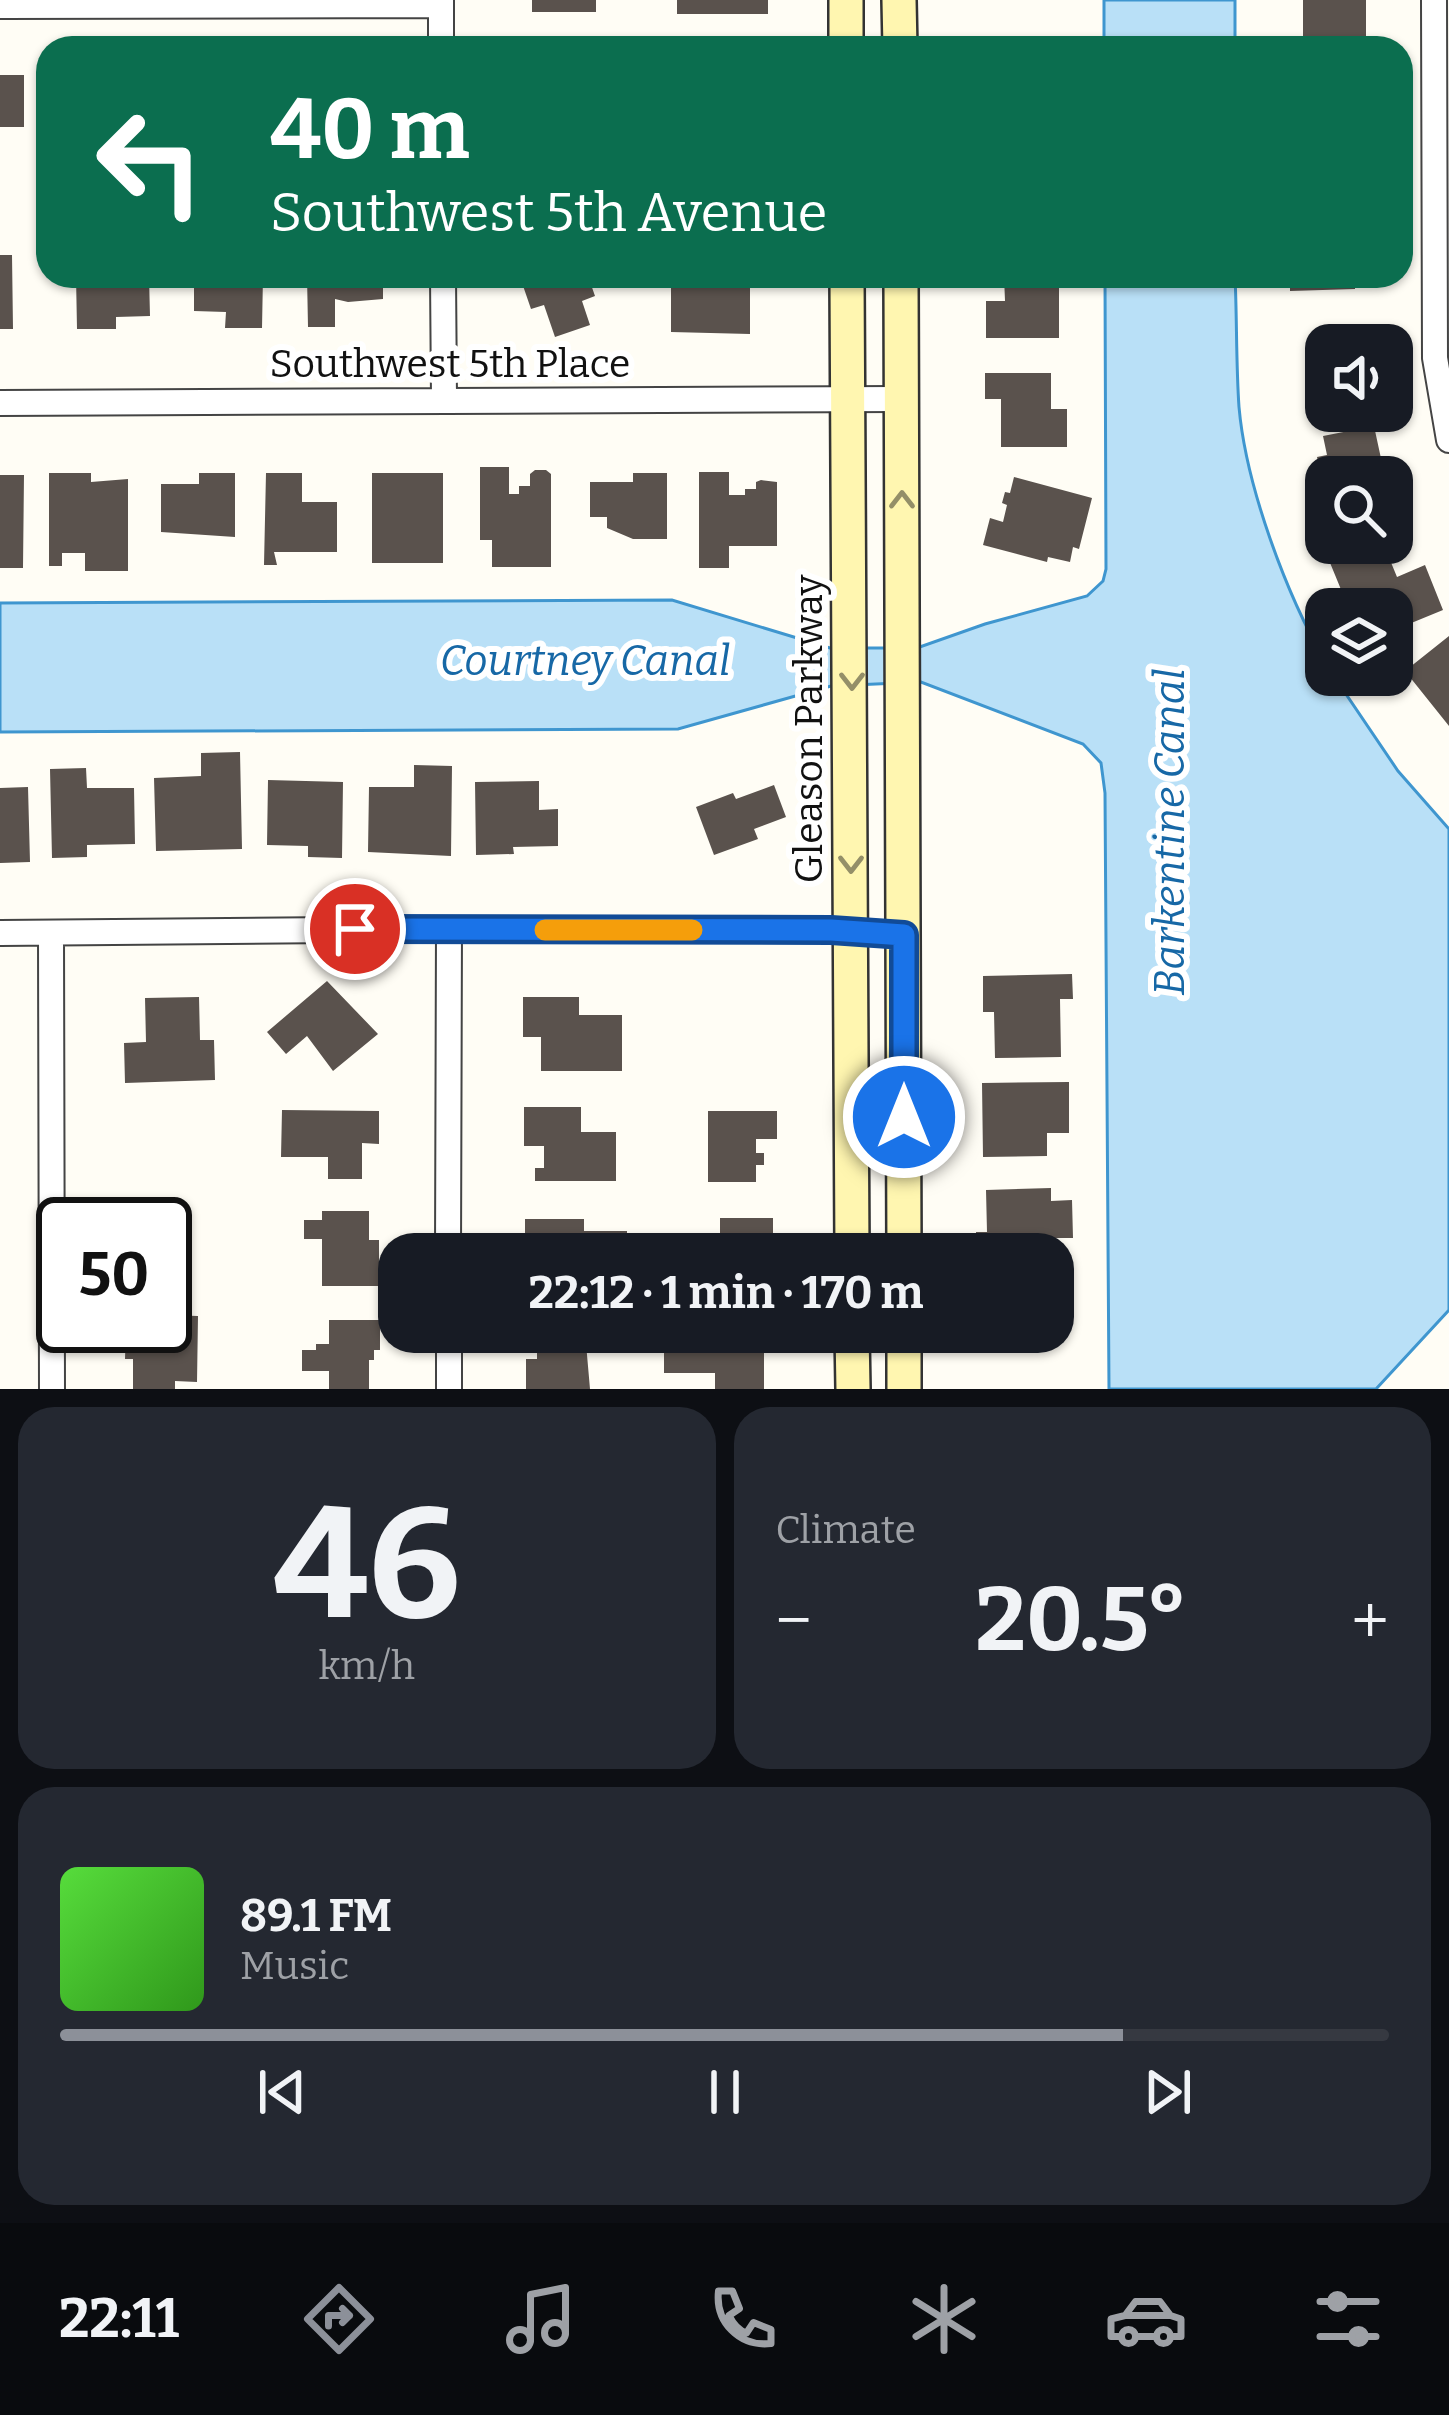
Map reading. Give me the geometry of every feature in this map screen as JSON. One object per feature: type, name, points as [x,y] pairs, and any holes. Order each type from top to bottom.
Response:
[{"type":"main road","points":[[846,0],[846,36]]},
{"type":"main road","points":[[899,0],[900,36]]},
{"type":"main road","name":"Gleason Parkway","points":[[848,288],[852,1233]]},
{"type":"main road","points":[[901,288],[904,1233]]},
{"type":"main road","points":[[852,1353],[853,1389]]},
{"type":"main road","points":[[904,1353],[904,1389]]},
{"type":"street","points":[[1434,0],[1435,358],[1449,440]]},
{"type":"street","points":[[0,6],[441,2],[441,36]]},
{"type":"street","points":[[443,288],[444,399]]},
{"type":"street","name":"Southwest 5th Place","points":[[0,404],[902,399]]},
{"type":"street","points":[[448,1233],[449,929]]},
{"type":"street","points":[[0,933],[449,929],[831,930],[904,935]]},
{"type":"street","points":[[51,934],[52,1389]]},
{"type":"street","points":[[449,1353],[449,1389]]},
{"type":"water","points":[[1104,0],[1235,0],[1235,36],[1104,36]]},
{"type":"water","points":[[1105,288],[1235,288],[1243,438],[1259,505],[1305,621],[1305,696],[1347,696],[1398,771],[1449,829],[1449,1310],[1376,1389],[1109,1389],[1105,793],[1101,763],[1083,744],[921,682],[831,686],[678,729],[0,732],[0,603],[672,600],[830,648],[917,648],[1087,596],[1103,581]]},
{"type":"building","points":[[532,0],[596,0],[596,12],[532,12]]},
{"type":"building","points":[[677,0],[768,0],[768,14],[677,14]]},
{"type":"building","points":[[1303,0],[1366,0],[1366,36],[1303,36]]},
{"type":"building","points":[[0,75],[24,75],[24,127],[0,127]]},
{"type":"building","points":[[0,255],[12,255],[13,329],[0,329]]},
{"type":"building","points":[[76,288],[149,288],[150,316],[116,317],[116,329],[77,329]]},
{"type":"building","points":[[194,288],[263,288],[262,328],[225,328],[226,312],[194,311]]},
{"type":"building","points":[[307,288],[383,288],[383,299],[335,299],[335,327],[308,327]]},
{"type":"building","points":[[524,288],[592,288],[595,296],[582,301],[590,325],[555,337],[544,305],[531,309]]},
{"type":"building","points":[[671,288],[750,288],[750,334],[671,332]]},
{"type":"building","points":[[1004,288],[1059,288],[1059,338],[986,338],[986,301],[1005,301]]},
{"type":"building","points":[[1290,288],[1355,288],[1355,289]]},
{"type":"building","points":[[985,373],[1051,373],[1051,409],[1067,409],[1067,447],[1001,447],[1001,399],[985,399]]},
{"type":"building","points":[[1375,432],[1380,456],[1322,456],[1327,455],[1323,436]]},
{"type":"building","points":[[480,467],[509,467],[509,494],[519,494],[519,486],[530,486],[535,470],[551,474],[551,567],[492,567],[492,540],[480,540]]},
{"type":"building","points":[[699,472],[729,472],[729,495],[745,495],[745,489],[756,489],[761,480],[777,482],[777,546],[729,546],[729,568],[699,568]]},
{"type":"building","points":[[49,473],[91,473],[91,482],[128,479],[128,571],[85,571],[85,553],[62,553],[62,566],[49,566]]},
{"type":"building","points":[[199,473],[235,473],[235,537],[161,532],[161,484],[199,484]]},
{"type":"building","points":[[266,473],[302,473],[302,502],[337,502],[337,552],[274,552],[277,565],[264,565]]},
{"type":"building","points":[[372,473],[443,473],[443,563],[372,563]]},
{"type":"building","points":[[633,473],[667,473],[667,539],[633,539],[607,528],[607,517],[590,517],[590,482],[633,482]]},
{"type":"building","points":[[0,475],[24,475],[23,568],[0,568]]},
{"type":"building","points":[[1014,477],[1092,498],[1079,549],[1073,547],[1070,562],[1048,557],[1047,562],[983,545],[990,518],[1003,522],[1007,505],[1002,503]]},
{"type":"building","points":[[1331,564],[1392,564],[1397,577],[1425,565],[1443,610],[1413,622],[1413,588],[1340,588]]},
{"type":"building","points":[[1449,636],[1449,726],[1413,681],[1413,665]]},
{"type":"building","points":[[240,752],[242,849],[156,851],[154,778],[201,776],[201,753]]},
{"type":"building","points":[[414,765],[452,766],[451,856],[368,852],[369,787],[414,787]]},
{"type":"building","points":[[86,768],[87,788],[134,788],[135,844],[87,845],[87,857],[52,858],[50,769]]},
{"type":"building","points":[[268,780],[343,782],[342,858],[308,857],[308,846],[267,845]]},
{"type":"building","points":[[539,781],[539,810],[558,809],[558,846],[513,847],[514,854],[476,855],[475,782]]},
{"type":"building","points":[[774,785],[786,817],[754,829],[758,839],[714,855],[696,807]]},
{"type":"building","points":[[28,787],[30,862],[0,863],[0,788]]},
{"type":"building","points":[[1072,974],[1073,999],[1060,999],[1061,1057],[995,1058],[994,1012],[983,1012],[983,976]]},
{"type":"building","points":[[327,981],[378,1034],[333,1071],[307,1036],[286,1054],[267,1032]]},
{"type":"building","points":[[199,997],[200,1040],[214,1040],[215,1080],[125,1083],[124,1043],[146,1042],[145,998]]},
{"type":"building","points":[[523,997],[579,997],[579,1015],[622,1015],[622,1071],[541,1071],[541,1037],[523,1037]]},
{"type":"building","points":[[1069,1082],[1069,1133],[1047,1133],[1047,1156],[983,1157],[982,1083]]},
{"type":"building","points":[[524,1107],[581,1107],[581,1132],[616,1132],[616,1181],[535,1181],[535,1168],[544,1168],[544,1146],[524,1146]]},
{"type":"building","points":[[282,1110],[379,1111],[379,1144],[362,1143],[362,1179],[328,1179],[328,1157],[281,1157]]},
{"type":"building","points":[[708,1111],[777,1111],[777,1139],[756,1139],[756,1153],[764,1153],[764,1165],[756,1165],[756,1182],[708,1182]]},
{"type":"building","points":[[1051,1188],[1051,1201],[1072,1200],[1073,1233],[976,1233],[987,1232],[986,1190]]},
{"type":"building","points":[[322,1211],[369,1211],[369,1240],[378,1240],[378,1286],[322,1286],[322,1239],[304,1239],[304,1220],[322,1220]]},
{"type":"building","points":[[720,1218],[773,1218],[773,1233],[720,1233]]},
{"type":"building","points":[[525,1219],[584,1219],[584,1231],[627,1231],[627,1233],[525,1233]]},
{"type":"building","points":[[192,1316],[198,1316],[197,1382],[175,1381],[175,1389],[133,1389],[133,1359],[125,1359],[125,1353],[192,1353]]},
{"type":"building","points":[[329,1320],[378,1320],[378,1350],[374,1350],[374,1360],[369,1360],[369,1389],[329,1389],[329,1371],[302,1371],[302,1350],[329,1344]]},
{"type":"building","points":[[537,1353],[587,1353],[590,1389],[526,1389],[526,1359],[537,1359]]},
{"type":"building","points":[[664,1353],[764,1353],[764,1389],[715,1389],[715,1373],[664,1373]]},
{"type":"slow traffic","points":[[545,930],[692,930]]},
{"type":"route","points":[[355,929],[831,930],[904,935],[904,1117]]},
{"type":"water label","name":"Courtney Canal","points":[[585,661]]},
{"type":"water label","name":"Barkentine Canal","points":[[1170,832]]}]
